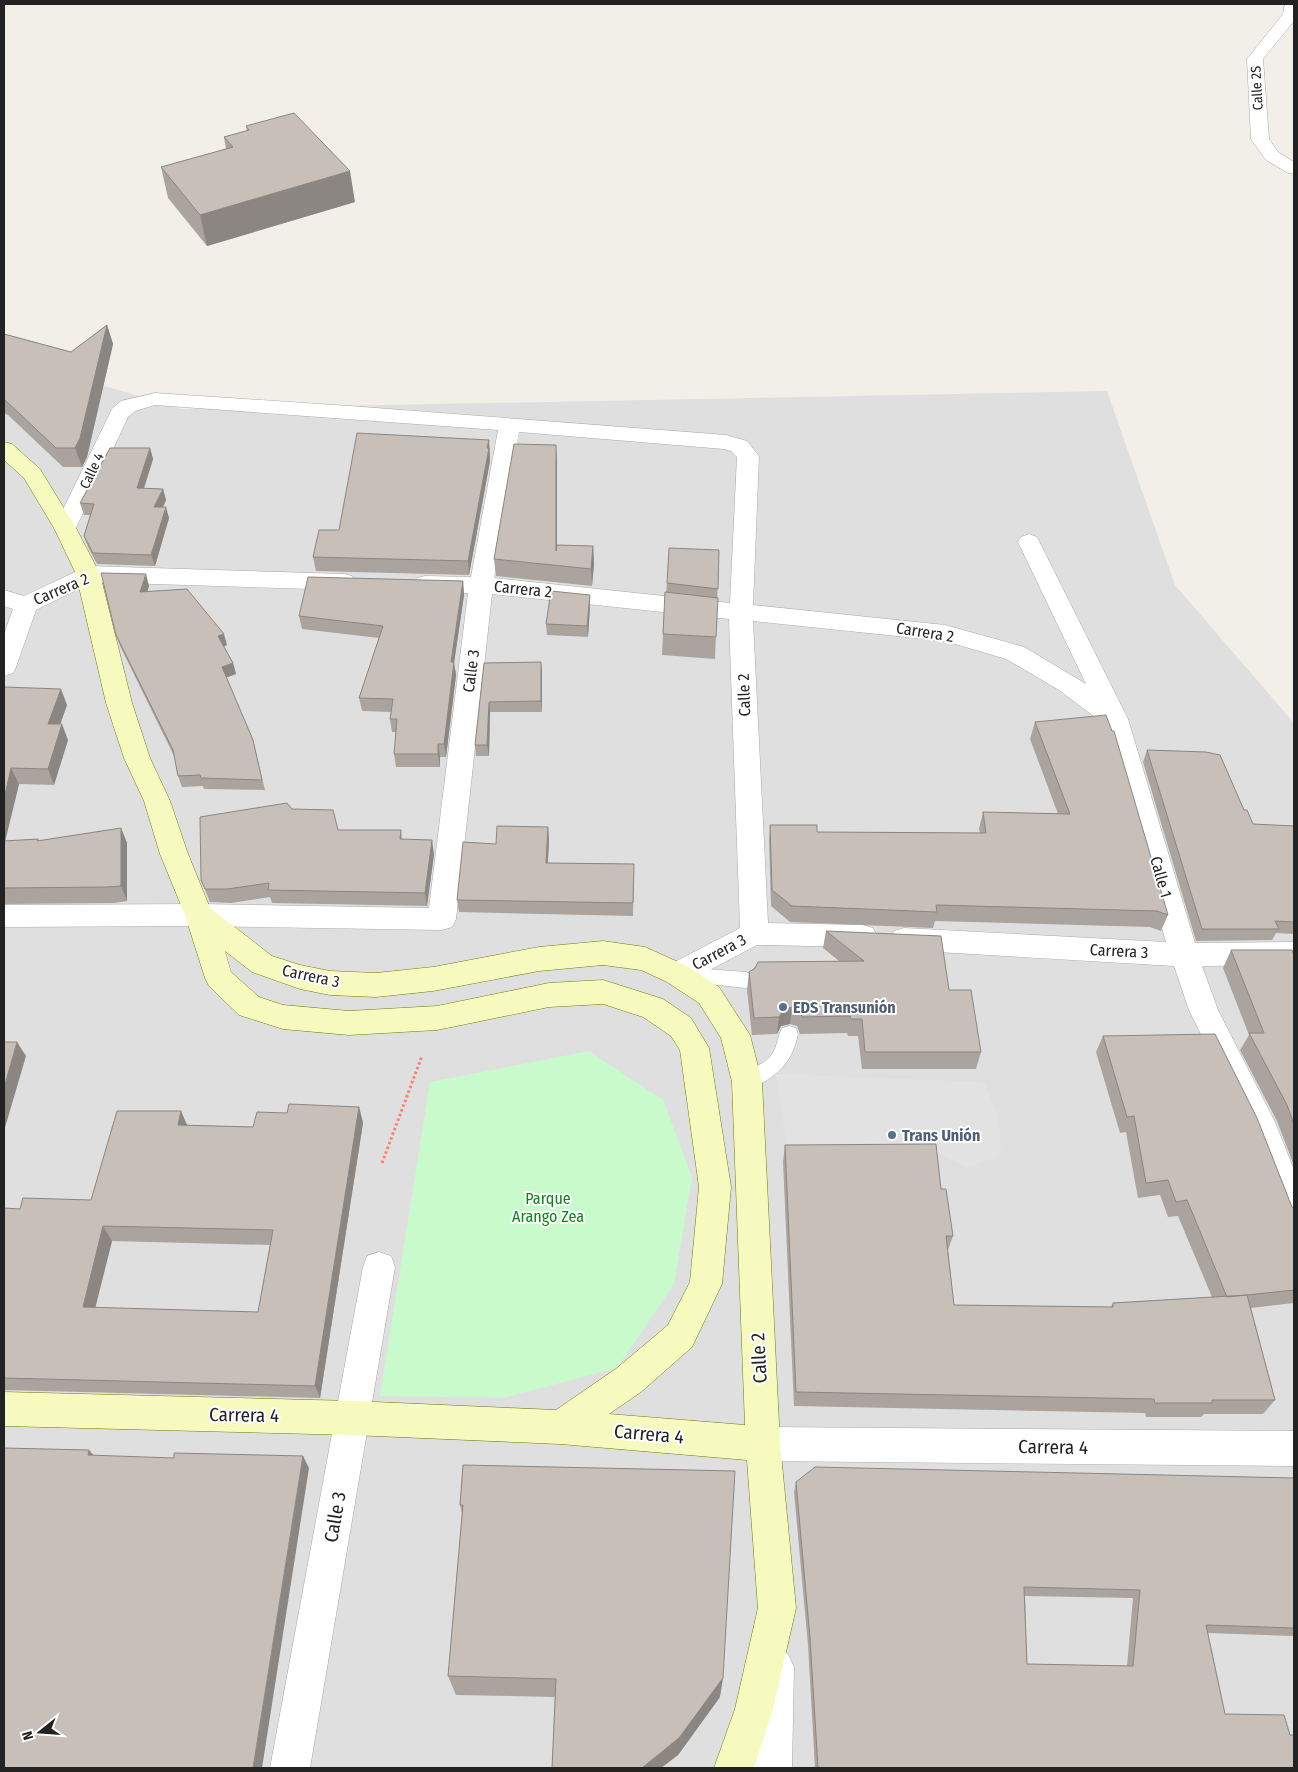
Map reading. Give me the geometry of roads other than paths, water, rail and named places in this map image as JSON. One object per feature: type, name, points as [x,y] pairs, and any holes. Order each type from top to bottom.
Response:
[{"type":"street","name":"Calle 2S","points":[[1293,4],[1291,15],[1255,59],[1260,140],[1272,156],[1294,169]]},
{"type":"street","name":"Calle 4","points":[[65,528],[119,414],[128,406],[155,399],[510,425]]},
{"type":"street","name":"Calle 2","points":[[510,425],[726,442],[739,446],[748,456],[741,611],[754,934]]},
{"type":"street","name":"Calle 3","points":[[199,915],[442,919],[481,585],[510,425]]},
{"type":"street","points":[[4,449],[32,474],[65,528],[88,574],[119,703],[137,758],[157,801],[174,854],[199,915],[219,978],[249,1006],[283,1017],[349,1023],[437,1018],[549,995],[603,992],[653,1008],[681,1027],[694,1048],[715,1188],[706,1284],[680,1336],[630,1380],[560,1427]]},
{"type":"street","name":"Calle 1","points":[[1029,542],[1115,719],[1184,954],[1204,1010],[1264,1132],[1294,1211]]},
{"type":"street","name":"Carrera 2","points":[[15,601],[88,574],[362,582]]},
{"type":"street","name":"Carrera 2","points":[[402,583],[481,585],[945,633],[1015,653],[1068,684],[1115,719]]},
{"type":"street","points":[[4,667],[15,601]]},
{"type":"street","points":[[4,916],[199,915]]},
{"type":"street","name":"Carrera 3","points":[[199,915],[262,964],[300,977],[330,983],[376,985],[433,979],[539,959],[602,953],[645,959],[677,974],[754,934],[847,936],[1184,954],[1294,953]]},
{"type":"street","name":"Calle 2","points":[[677,974],[709,995],[734,1035],[746,1082],[763,1444],[777,1608],[772,1768]]},
{"type":"street","name":"Calle 3","points":[[290,1768],[379,1267]]},
{"type":"street","name":"Carrera 4","points":[[4,1409],[352,1418],[560,1427],[763,1444],[1294,1449]]},
{"type":"street","points":[[734,1768],[754,1708],[777,1608]]},
{"type":"lane","points":[[677,974],[746,980]]},
{"type":"lane","points":[[746,1082],[776,1066],[787,1048],[789,1034]]},
{"type":"place","name":"EDS Transunión","points":[[783,1007]]},
{"type":"place","name":"Trans Unión","points":[[892,1135]]},
{"type":"park label","name":"Parque Arango Zea","points":[[548,1207]]}]
